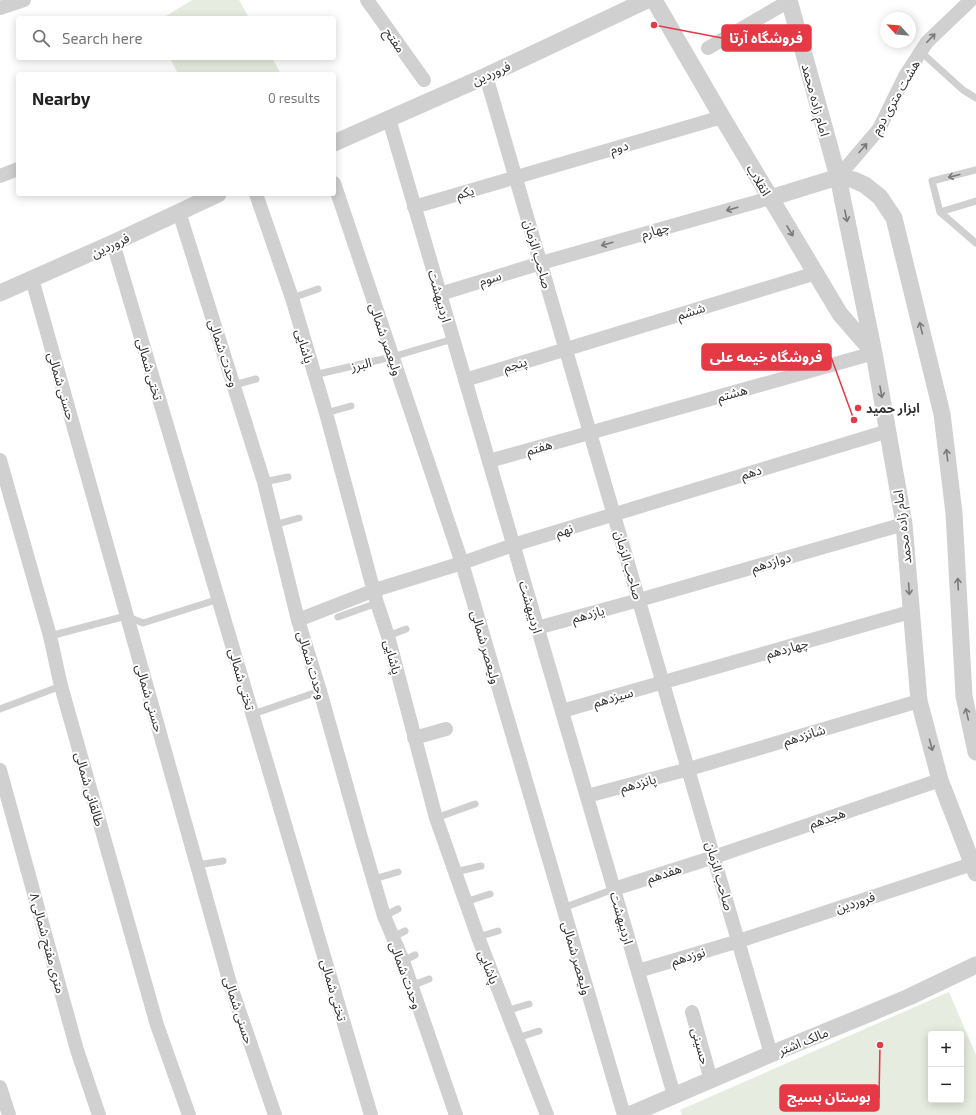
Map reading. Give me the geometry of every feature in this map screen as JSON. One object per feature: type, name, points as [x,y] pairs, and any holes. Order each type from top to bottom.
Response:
[{"type":"street","points":[[6,4],[24,0]]},
{"type":"street","name":"مفتح","points":[[367,0],[424,80]]},
{"type":"street","name":"فروردین","points":[[336,142],[486,76],[647,0]]},
{"type":"street","name":"انقلاب","points":[[654,0],[840,314],[874,353]]},
{"type":"street","points":[[708,48],[789,0]]},
{"type":"street","name":"امام زاده محمد","points":[[789,0],[838,178],[874,353],[904,524],[918,701],[940,780],[974,868]]},
{"type":"street","name":"هشت متری دوم","points":[[838,178],[879,129],[906,76],[927,42],[971,0]]},
{"type":"street","name":"صاحب الزمان","points":[[486,76],[772,1054]]},
{"type":"street","name":"دوم","points":[[516,178],[722,117]]},
{"type":"street","name":"اردیبهشت","points":[[388,119],[674,1095]]},
{"type":"street","points":[[0,176],[16,170]]},
{"type":"street","name":"یکم","points":[[414,207],[516,178]]},
{"type":"street","points":[[770,198],[838,178],[854,180],[865,185],[880,197],[894,218],[942,414],[954,513],[964,696],[976,752]]},
{"type":"street","name":"ولیعصر شمالی","points":[[336,189],[462,563],[563,908],[631,1114]]},
{"type":"street","name":"فروردین","points":[[0,293],[214,196]]},
{"type":"street","name":"پاشایی","points":[[257,196],[292,298],[326,413],[388,636],[436,818],[478,937],[548,1115]]},
{"type":"street","name":"چهارم","points":[[541,263],[770,198]]},
{"type":"street","name":"وحدت شمالی","points":[[179,212],[264,482],[298,620],[320,691],[384,916],[399,934],[409,958],[411,986],[456,1115]]},
{"type":"street","name":"تختی شمالی","points":[[113,243],[371,1115]]},
{"type":"street","name":"سوم","points":[[440,294],[541,263]]},
{"type":"street","name":"ششم","points":[[566,349],[816,273]]},
{"type":"street","name":"حسنی شمالی","points":[[32,279],[230,986],[275,1115]]},
{"type":"street","name":"پنجم","points":[[465,380],[566,349]]},
{"type":"street","name":"هشتم","points":[[590,432],[874,353]]},
{"type":"street","name":"دهم","points":[[614,514],[888,430]]},
{"type":"street","name":"هفتم","points":[[488,461],[590,432]]},
{"type":"street","name":"طالقانی شمالی","points":[[0,460],[50,636],[61,686],[157,1025],[189,1115]]},
{"type":"street","name":"نهم","points":[[298,620],[376,596],[513,545],[614,514]]},
{"type":"street","name":"دوازدهم","points":[[639,600],[904,524]]},
{"type":"street","name":"یازدهم","points":[[537,628],[639,600]]},
{"type":"street","name":"چهاردهم","points":[[663,683],[910,612]]},
{"type":"street","name":"سیزدهم","points":[[562,712],[663,683]]},
{"type":"street","name":"شانزدهم","points":[[688,769],[918,701]]},
{"type":"street","points":[[414,738],[446,729]]},
{"type":"street","name":"پانزدهم","points":[[587,796],[688,769]]},
{"type":"street","name":"۸ متری مفتح شمالی","points":[[0,770],[77,1050],[99,1115]]},
{"type":"street","name":"هجدهم","points":[[714,857],[940,780]]},
{"type":"street","name":"هفدهم","points":[[614,889],[714,857]]},
{"type":"street","name":"فروردین","points":[[738,941],[974,868]]},
{"type":"street","name":"نوزدهم","points":[[638,971],[738,941]]},
{"type":"street","name":"مالک اشتر","points":[[631,1114],[909,997],[976,966]]},
{"type":"street","name":"حسینی","points":[[692,1012],[711,1080]]},
{"type":"street","points":[[0,1086],[9,1115]]},
{"type":"lane","points":[[921,52],[963,90],[976,98]]},
{"type":"lane","points":[[976,170],[932,181],[940,212],[976,243]]},
{"type":"lane","points":[[940,212],[976,201]]},
{"type":"lane","points":[[292,298],[318,289]]},
{"type":"lane","name":"البرز","points":[[314,375],[453,339]]},
{"type":"lane","points":[[234,385],[256,379]]},
{"type":"lane","points":[[326,413],[350,406]]},
{"type":"lane","points":[[264,482],[288,477]]},
{"type":"lane","points":[[274,525],[298,518]]},
{"type":"lane","points":[[338,617],[376,596]]},
{"type":"lane","points":[[50,636],[126,616],[143,622],[219,599]]},
{"type":"lane","points":[[388,636],[406,629]]},
{"type":"lane","points":[[0,709],[61,686]]},
{"type":"lane","points":[[253,714],[320,691]]},
{"type":"lane","points":[[436,818],[475,804]]},
{"type":"lane","points":[[197,865],[223,861]]},
{"type":"lane","points":[[455,872],[481,866]]},
{"type":"lane","points":[[374,879],[398,872]]},
{"type":"lane","points":[[563,908],[614,889]]},
{"type":"lane","points":[[465,902],[490,894]]},
{"type":"lane","points":[[384,916],[398,909]]},
{"type":"lane","points":[[478,937],[498,931]]},
{"type":"lane","points":[[411,986],[429,979]]},
{"type":"lane","points":[[506,1011],[529,1004]]},
{"type":"lane","points":[[517,1038],[539,1031]]},
{"type":"shaded area","points":[[192,0],[239,0],[248,16],[166,16]]},
{"type":"shaded area","points":[[171,60],[273,60],[280,72],[177,72]]},
{"type":"shaded area","points":[[949,992],[976,1055],[976,1115],[682,1115],[680,1110]]},
{"type":"place","name":"فروشگاه آرتا","points":[[654,25]]},
{"type":"place","name":"ابزار حمید","points":[[858,408]]},
{"type":"place","name":"فروشگاه خیمه علی","points":[[854,420]]},
{"type":"place","name":"بوستان بسیج","points":[[880,1045]]}]
